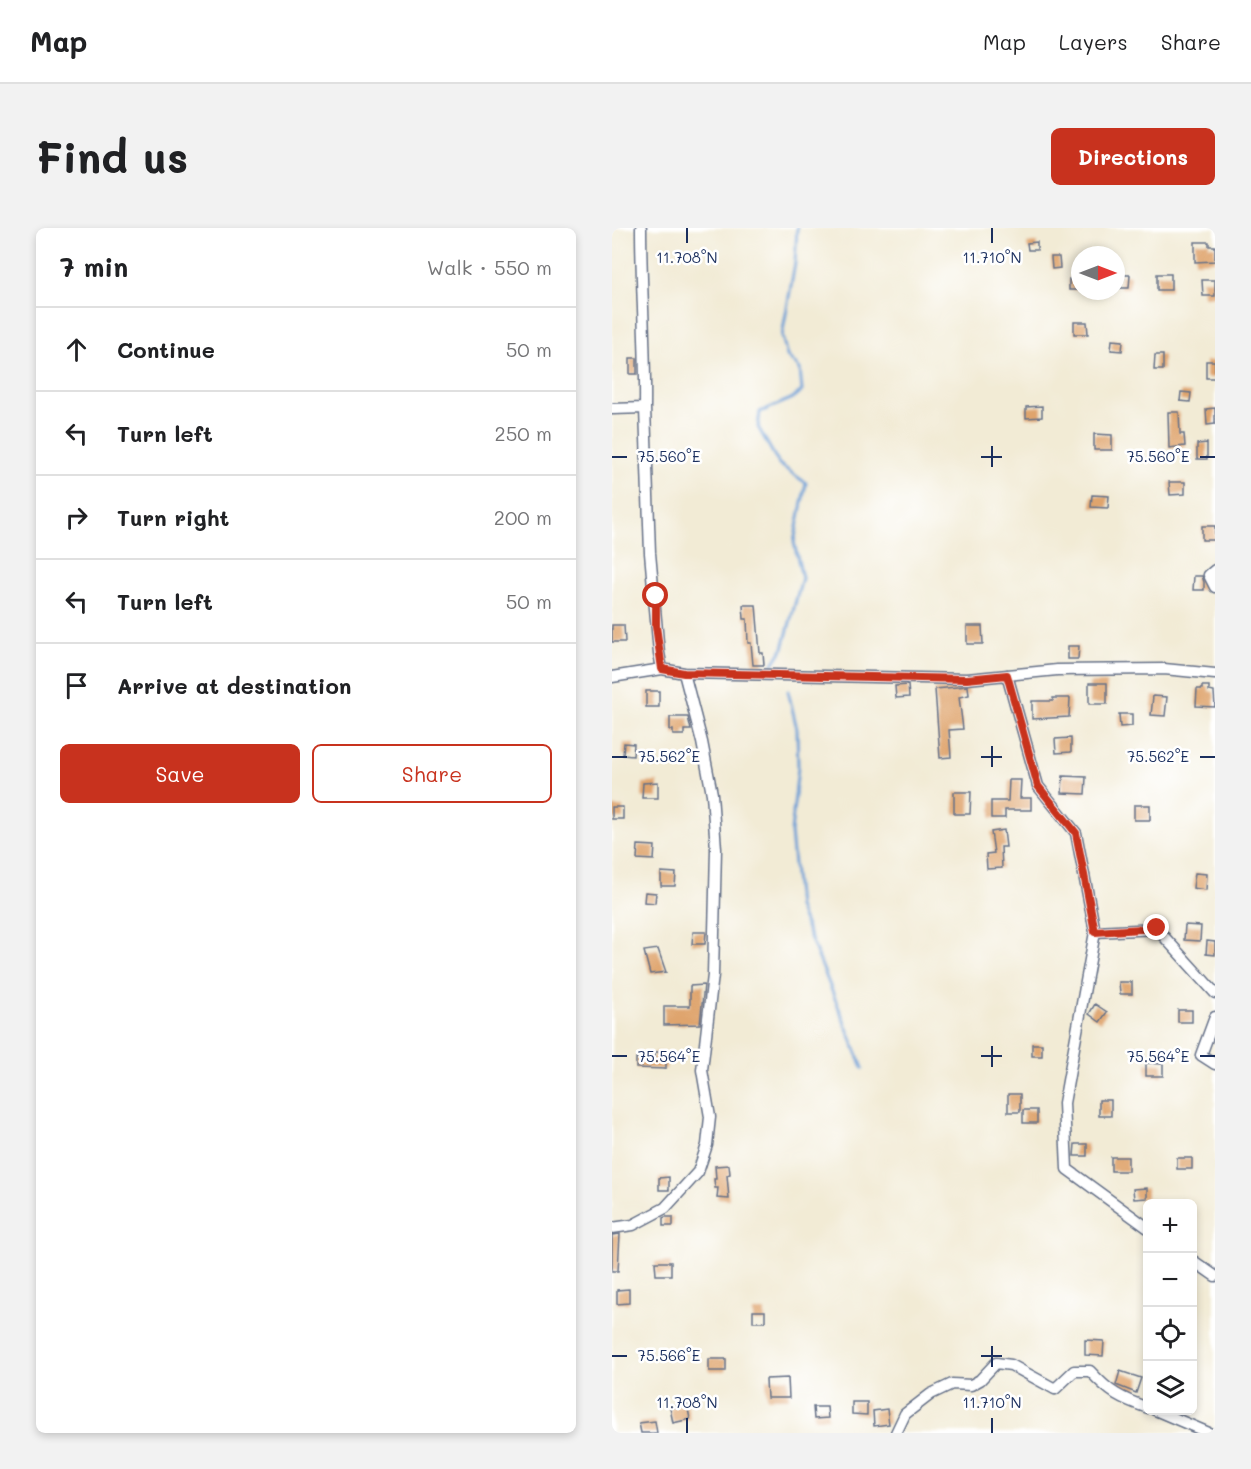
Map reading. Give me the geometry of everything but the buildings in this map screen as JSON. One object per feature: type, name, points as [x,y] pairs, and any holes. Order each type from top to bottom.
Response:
[{"type":"street","points":[[641,228],[650,553],[662,669]]},
{"type":"street","points":[[612,409],[645,408]]},
{"type":"street","points":[[1215,570],[1209,575],[1215,587]]},
{"type":"street","points":[[612,677],[662,669],[684,673],[967,679],[1057,670],[1164,669],[1215,674]]},
{"type":"street","points":[[612,1228],[633,1225],[665,1208],[698,1172],[707,1144],[710,1117],[702,1070],[713,975],[716,849],[712,794],[702,742],[684,673]]},
{"type":"street","points":[[1007,675],[1038,786],[1076,833],[1095,932],[1064,1103],[1067,1169],[1143,1224]]},
{"type":"street","points":[[1095,932],[1157,928],[1215,993]]},
{"type":"street","points":[[1215,1017],[1201,1054],[1215,1064]]},
{"type":"street","points":[[1197,1263],[1215,1276]]},
{"type":"street","points":[[896,1433],[905,1414],[931,1394],[952,1384],[971,1385],[980,1380],[996,1363],[1011,1365],[1055,1389],[1074,1371],[1090,1371],[1103,1386],[1121,1399],[1143,1406]]},
{"type":"street","points":[[1167,1415],[1209,1433]]},
{"type":"waterway","points":[[773,664],[783,648],[802,578],[794,542],[806,483],[779,464],[758,427],[760,412],[791,399],[802,391],[800,369],[787,356],[782,336],[795,263],[797,228]]},
{"type":"waterway","points":[[788,691],[797,729],[798,767],[791,832],[798,907],[863,1068]]},
{"type":"route","points":[[656,596],[654,604],[662,669],[684,673],[967,679],[1007,675],[1038,786],[1076,833],[1095,932],[1157,928]]}]
